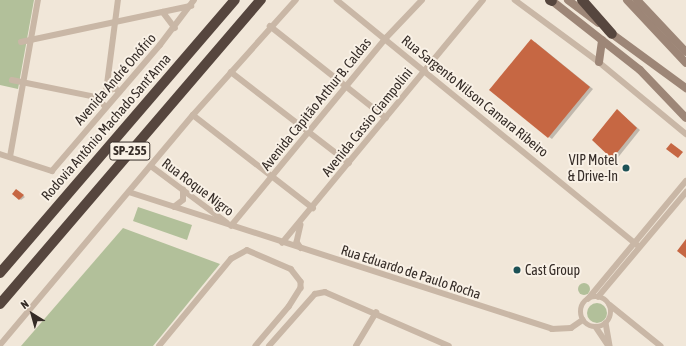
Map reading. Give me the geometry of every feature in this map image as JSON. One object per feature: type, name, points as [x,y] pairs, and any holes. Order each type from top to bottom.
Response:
[{"type":"highway","points":[[171,73],[226,0]]},
{"type":"highway","name":"Rodovia Antônio Machado Sant'Anna","points":[[0,273],[235,0]]},
{"type":"highway","name":"SP-255","points":[[0,304],[261,0]]},
{"type":"highway","points":[[235,30],[265,0]]},
{"type":"highway","points":[[582,0],[612,34]]},
{"type":"main road","points":[[551,0],[640,70],[686,118]]},
{"type":"main road","points":[[568,0],[686,88]]},
{"type":"main road","points":[[627,0],[686,63]]},
{"type":"main road","points":[[637,0],[686,52]]},
{"type":"main road","points":[[599,62],[602,40]]},
{"type":"street","points":[[0,154],[10,157],[38,0]]},
{"type":"street","points":[[102,98],[108,89],[118,0]]},
{"type":"street","name":"Avenida André Onófrio","points":[[10,157],[52,171],[175,28],[194,0]]},
{"type":"street","points":[[0,345],[270,26],[296,0]]},
{"type":"street","name":"Rua Sargento Nilson Camara Ribeiro","points":[[337,0],[386,38],[637,244]]},
{"type":"street","points":[[346,0],[346,6]]},
{"type":"street","points":[[414,8],[418,0]]},
{"type":"street","name":"Avenida Capitão Arthur B. Caldas","points":[[231,226],[386,38],[422,0]]},
{"type":"street","name":"Avenida Cassio Ciampolini","points":[[282,242],[302,223],[482,0]]},
{"type":"street","points":[[515,0],[599,62],[686,134]]},
{"type":"street","points":[[21,42],[191,6]]},
{"type":"street","points":[[163,12],[175,28]]},
{"type":"street","points":[[270,26],[386,118]]},
{"type":"street","points":[[231,72],[349,163]]},
{"type":"street","points":[[12,80],[102,98]]},
{"type":"street","points":[[108,89],[120,92]]},
{"type":"street","points":[[102,98],[106,108]]},
{"type":"street","points":[[194,115],[313,208]]},
{"type":"street","name":"Rua Roque Nigro","points":[[151,166],[231,226]]},
{"type":"street","points":[[588,299],[598,297],[686,181]]},
{"type":"street","points":[[174,207],[183,200],[183,190]]},
{"type":"street","name":"Rua Eduardo de Paulo Rocha","points":[[129,192],[552,329],[571,328],[583,320]]},
{"type":"street","points":[[677,193],[684,194]]},
{"type":"street","points":[[609,346],[596,327],[583,320],[581,311],[588,299],[684,194]]},
{"type":"street","points":[[301,248],[298,235],[302,223]]},
{"type":"street","points":[[159,346],[239,251],[254,252],[291,269],[302,288],[256,346]]},
{"type":"street","points":[[269,346],[315,294],[329,292],[446,346]]},
{"type":"street","points":[[598,297],[661,346]]},
{"type":"street","points":[[596,327],[606,323],[611,315],[610,305]]},
{"type":"street","points":[[356,346],[376,314]]},
{"type":"street","points":[[611,315],[622,315]]},
{"type":"street","points":[[606,323],[609,346]]},
{"type":"green space","points":[[0,0],[34,0],[18,89],[0,85]]},
{"type":"green space","points":[[138,207],[192,225],[187,240],[133,221]]},
{"type":"green space","points":[[123,228],[220,264],[153,346],[21,346]]},
{"type":"green space","points":[[582,283],[586,283],[590,289],[586,295],[582,295],[578,291],[578,287]]},
{"type":"green space","points":[[593,303],[601,303],[607,309],[607,317],[601,323],[593,323],[587,317],[587,309]]},
{"type":"building","points":[[531,39],[590,87],[548,138],[489,90]]},
{"type":"building","points":[[617,109],[637,128],[612,159],[592,140]]},
{"type":"building","points":[[671,143],[683,152],[678,158],[666,149]]},
{"type":"building","points":[[16,189],[24,195],[19,200],[12,194]]},
{"type":"building","points":[[686,239],[686,258],[677,251]]},
{"type":"place","name":"VIP Motel & Drive-In","points":[[626,168]]},
{"type":"place","name":"Cast Group","points":[[517,270]]}]
